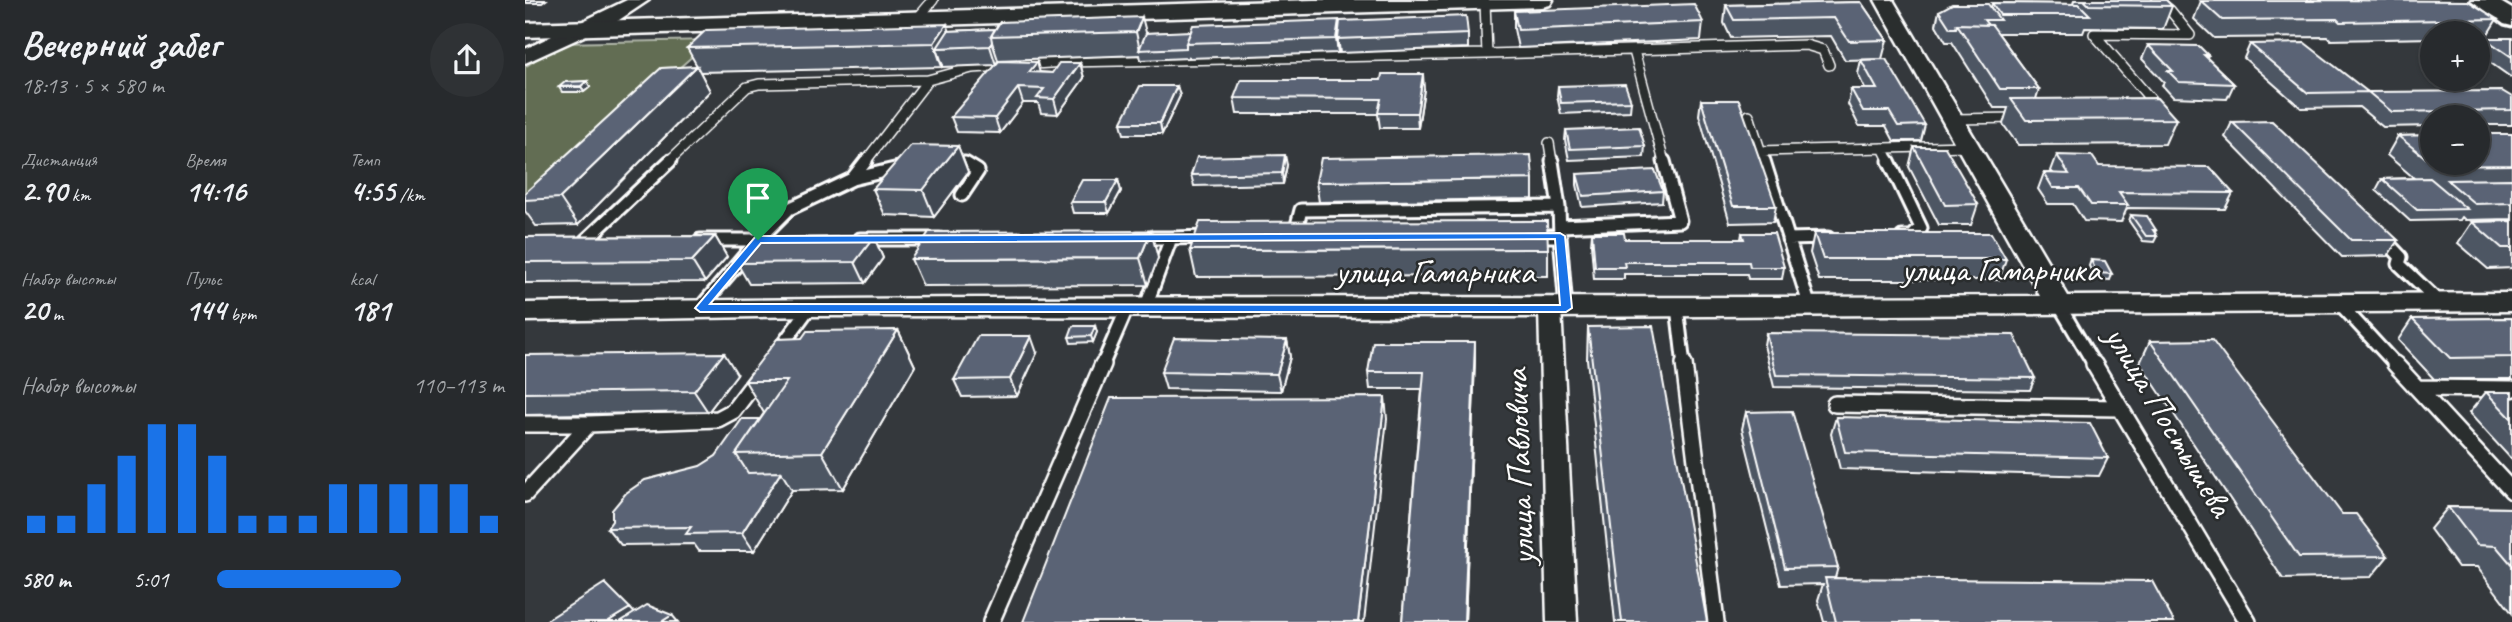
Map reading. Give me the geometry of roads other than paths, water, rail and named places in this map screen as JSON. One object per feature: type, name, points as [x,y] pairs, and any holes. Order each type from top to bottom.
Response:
[{"type":"main road","points":[[525,30],[917,19],[1087,19],[1149,6],[1542,0]]},
{"type":"main road","points":[[2482,0],[2512,19]]},
{"type":"street","points":[[525,57],[550,42],[640,0]]},
{"type":"street","name":"улица Постышева","points":[[1884,0],[2059,305]]},
{"type":"street","name":"улица Гамарника","points":[[525,312],[810,307],[1558,308],[2512,302]]},
{"type":"street","name":"улица Павловича","points":[[1558,308],[1562,622]]},
{"type":"lane","points":[[917,19],[933,0]]},
{"type":"lane","points":[[2143,114],[2152,113],[2154,103],[2094,34],[2190,35],[2170,10],[2157,0]]},
{"type":"lane","points":[[1487,54],[1499,1]]},
{"type":"lane","points":[[598,241],[579,241],[747,87],[774,83],[928,80],[972,68],[1066,60],[1487,54],[1806,45],[1823,50],[1829,65]]},
{"type":"lane","points":[[1520,236],[1680,221],[1634,51]]},
{"type":"lane","points":[[852,178],[928,80]]},
{"type":"lane","points":[[1749,115],[1809,307]]},
{"type":"lane","points":[[1953,119],[2037,117]]},
{"type":"lane","points":[[1549,143],[1559,206],[1558,308]]},
{"type":"lane","points":[[1761,151],[1968,146]]},
{"type":"lane","points":[[1883,148],[1921,228],[1912,237],[1885,238]]},
{"type":"lane","points":[[939,164],[965,163],[978,171],[962,195]]},
{"type":"lane","points":[[700,308],[777,218],[789,209],[852,178],[912,165]]},
{"type":"lane","points":[[1294,237],[1301,210],[1559,206]]},
{"type":"lane","points":[[1130,238],[1226,237]]},
{"type":"lane","points":[[1280,237],[1307,237]]},
{"type":"lane","points":[[991,622],[1171,238]]},
{"type":"lane","points":[[1788,239],[1843,238]]},
{"type":"lane","points":[[2383,238],[2401,257],[2399,264],[2439,302]]},
{"type":"lane","points":[[841,239],[951,239]]},
{"type":"lane","points":[[692,240],[772,240]]},
{"type":"lane","points":[[2339,303],[2512,491]]},
{"type":"lane","name":"улица Постышева","points":[[2059,305],[2248,622]]},
{"type":"lane","points":[[525,424],[718,419],[733,411],[810,307]]},
{"type":"lane","points":[[1677,307],[1717,622]]},
{"type":"lane","points":[[2417,388],[2512,389]]},
{"type":"lane","points":[[1835,404],[2120,408]]},
{"type":"lane","points":[[525,494],[589,424]]}]
